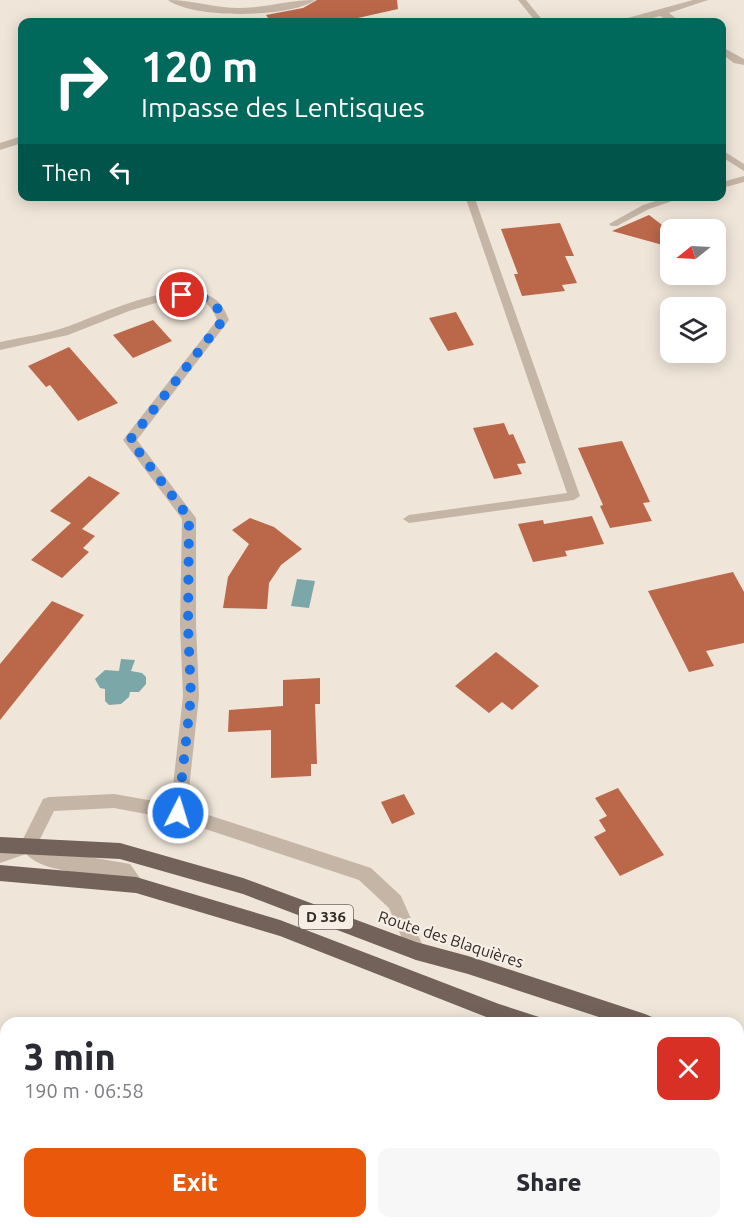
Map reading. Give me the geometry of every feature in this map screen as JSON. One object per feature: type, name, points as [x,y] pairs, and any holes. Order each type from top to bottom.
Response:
[{"type":"main road","name":"Route des Blaquières","points":[[0,845],[120,850],[243,886],[416,951],[468,965],[627,1017]]},
{"type":"main road","name":"D 336","points":[[0,873],[136,885],[280,928],[512,1017]]},
{"type":"street","points":[[173,0],[206,8],[236,11],[264,10],[310,0]]},
{"type":"street","points":[[642,18],[703,0]]},
{"type":"street","points":[[660,12],[670,18]]},
{"type":"street","points":[[726,53],[738,61],[744,62]]},
{"type":"street","points":[[0,147],[18,140]]},
{"type":"street","points":[[0,346],[70,330],[149,300],[182,295],[202,296],[218,306],[223,320],[130,440],[189,518],[188,625],[191,696],[178,813]]},
{"type":"street","points":[[0,855],[29,845],[49,804],[114,801],[178,813],[365,874],[395,902],[416,951]]},
{"type":"street","points":[[29,845],[37,854],[48,859],[124,870],[136,885]]},
{"type":"lane","points":[[522,0],[537,18]]},
{"type":"lane","points":[[726,156],[744,168]]},
{"type":"lane","points":[[726,184],[744,179]]},
{"type":"lane","points":[[409,519],[574,496],[471,201]]},
{"type":"lane","points":[[614,224],[646,207],[666,201]]},
{"type":"water","points":[[297,579],[315,581],[309,608],[291,606]]},
{"type":"water","points":[[121,659],[135,660],[131,671],[142,673],[146,677],[146,684],[139,692],[130,692],[129,697],[121,704],[109,705],[105,701],[105,689],[100,688],[95,679],[105,670],[119,671]]},
{"type":"building","points":[[317,0],[397,0],[398,9],[358,18],[268,18],[266,15],[303,8]]},
{"type":"building","points":[[649,215],[660,223],[660,244],[612,231]]},
{"type":"building","points":[[560,223],[574,256],[565,256],[577,283],[562,285],[565,291],[522,296],[514,274],[518,274],[501,229]]},
{"type":"building","points":[[456,312],[474,345],[448,351],[429,318]]},
{"type":"building","points":[[153,320],[172,341],[133,358],[113,335]]},
{"type":"building","points":[[69,347],[118,403],[78,421],[50,385],[46,387],[28,366]]},
{"type":"building","points":[[504,423],[509,435],[513,434],[526,463],[517,464],[522,474],[494,479],[473,428]]},
{"type":"building","points":[[622,441],[650,502],[643,503],[652,521],[610,528],[600,506],[603,505],[578,448]]},
{"type":"building","points":[[89,476],[120,493],[82,529],[95,536],[83,548],[89,552],[62,578],[31,560],[71,523],[50,511]]},
{"type":"building","points":[[592,516],[604,544],[565,551],[567,556],[533,562],[518,524],[543,520],[544,524]]},
{"type":"building","points":[[250,518],[274,527],[302,549],[281,565],[269,583],[267,609],[223,608],[228,577],[249,544],[232,530]]},
{"type":"building","points":[[733,572],[744,592],[744,643],[706,651],[714,666],[689,672],[648,591]]},
{"type":"building","points":[[52,601],[84,615],[0,720],[0,664]]},
{"type":"building","points":[[496,652],[539,686],[512,710],[502,702],[489,713],[455,686]]},
{"type":"building","points":[[320,678],[320,704],[315,704],[317,764],[311,764],[311,776],[271,778],[271,730],[228,732],[229,710],[283,706],[283,680]]},
{"type":"building","points":[[618,788],[664,855],[620,876],[594,837],[606,831],[599,820],[607,816],[595,798]]},
{"type":"building","points":[[404,794],[415,814],[392,824],[381,802]]},
{"type":"route","points":[[178,813],[191,696],[188,625],[189,518],[130,440],[223,320],[218,306],[202,296],[182,295]]}]
